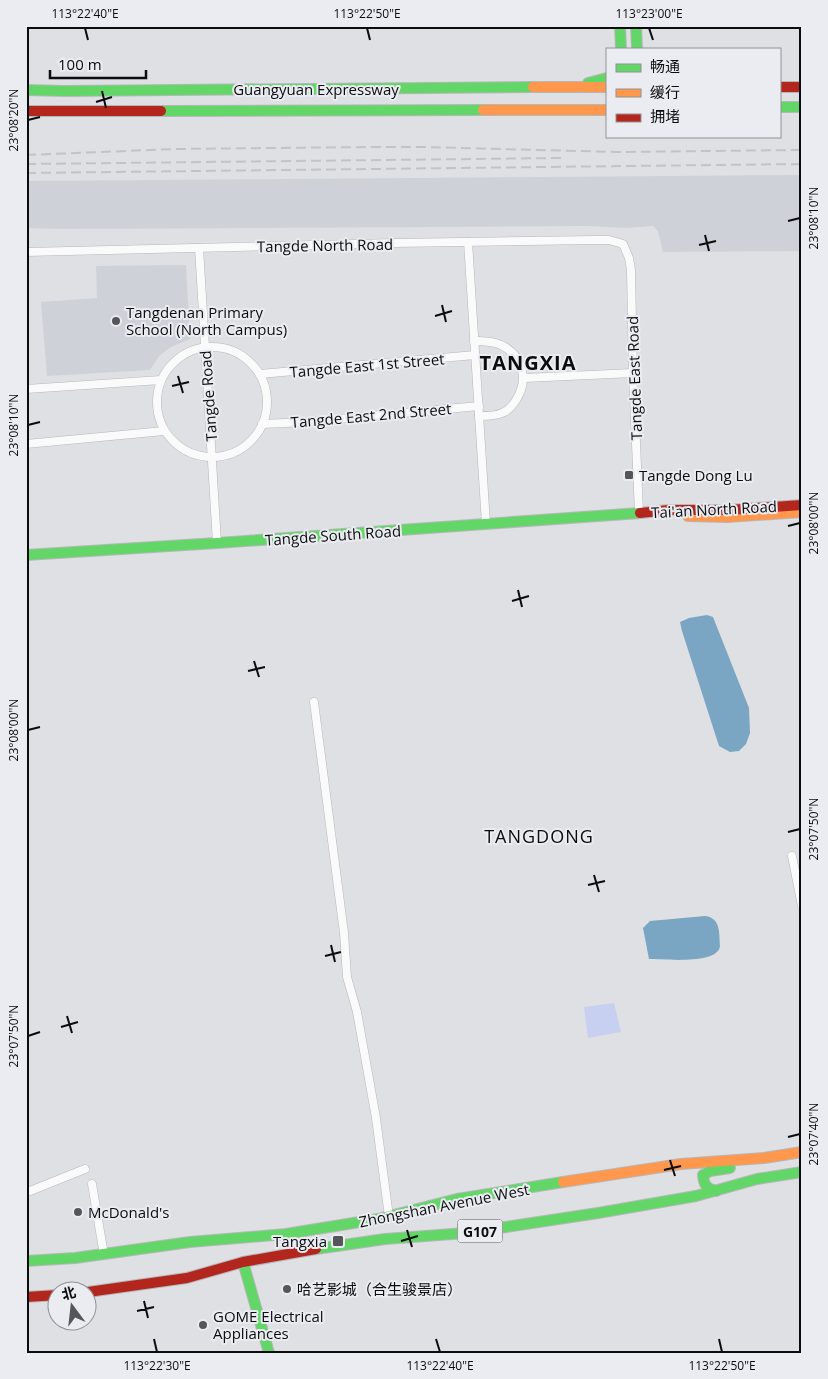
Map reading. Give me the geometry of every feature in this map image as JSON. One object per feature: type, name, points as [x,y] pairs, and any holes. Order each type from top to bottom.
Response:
[{"type":"main road","points":[[620,26],[620,48]]},
{"type":"main road","points":[[636,26],[637,48]]},
{"type":"main road","points":[[554,87],[606,78]]},
{"type":"main road","points":[[26,80],[65,91]]},
{"type":"main road","name":"Guangyuan Expressway","points":[[26,90],[606,87]]},
{"type":"main road","points":[[780,87],[802,87]]},
{"type":"main road","points":[[780,107],[802,107]]},
{"type":"main road","name":"Guangyuan Expressway","points":[[26,111],[606,110]]},
{"type":"main road","points":[[26,116],[58,111]]},
{"type":"main road","name":"Tai'an North Road","points":[[639,513],[669,510],[728,510],[802,505]]},
{"type":"main road","name":"Tai'an North Road","points":[[639,513],[714,517],[802,512]]},
{"type":"main road","name":"Tangde South Road","points":[[26,555],[639,513]]},
{"type":"main road","name":"Zhongshan Avenue West","points":[[26,1262],[104,1255],[190,1242],[286,1234],[389,1216],[457,1199],[568,1181],[681,1164],[764,1158],[802,1152]]},
{"type":"main road","points":[[716,1191],[704,1184],[702,1178],[705,1172],[739,1166],[764,1158]]},
{"type":"main road","name":"Zhongshan Avenue West","points":[[98,1291],[187,1278],[243,1262],[366,1241],[466,1233],[686,1198],[757,1179],[802,1172]]},
{"type":"main road","points":[[243,1262],[269,1353]]},
{"type":"main road","points":[[26,1297],[48,1296]]},
{"type":"street","name":"Tangde North Road","points":[[26,252],[583,240],[610,240],[623,244]]},
{"type":"street","points":[[468,242],[486,524]]},
{"type":"street","name":"Tangde East Road","points":[[623,244],[629,258],[631,270],[639,513]]},
{"type":"street","name":"Tangde Road","points":[[199,248],[218,543]]},
{"type":"street","points":[[474,341],[500,344],[512,352],[522,367],[524,378],[521,392],[512,406],[502,414],[479,416]]},
{"type":"street","points":[[205,347],[223,348],[248,360],[260,374],[264,382],[267,399],[265,416],[258,432],[245,446],[229,454],[212,457],[202,456],[184,450],[164,431],[156,406],[156,397],[161,380],[178,358],[205,347]]},
{"type":"street","name":"Tangde East 1st Street","points":[[260,374],[475,355]]},
{"type":"street","points":[[524,378],[633,373]]},
{"type":"street","points":[[26,389],[161,380]]},
{"type":"street","name":"Tangde East 2nd Street","points":[[262,424],[307,422],[479,406]]},
{"type":"street","points":[[26,444],[164,431]]},
{"type":"street","points":[[314,702],[344,933],[347,977],[357,1012],[376,1118],[389,1216]]},
{"type":"street","points":[[792,856],[802,906]]},
{"type":"street","points":[[26,1190],[30,1191],[85,1170]]},
{"type":"street","points":[[92,1184],[104,1255]]},
{"type":"shaded area","points":[[802,175],[802,251],[663,252],[658,231],[653,226],[627,228],[588,226],[26,228],[26,181]]},
{"type":"shaded area","name":"Tangdenan Primary School (North Campus)","points":[[186,265],[190,339],[171,347],[159,356],[150,370],[47,376],[41,302],[97,298],[96,266]]},
{"type":"shaded area","points":[[707,615],[713,617],[749,708],[750,733],[746,744],[739,751],[730,752],[719,746],[682,631],[680,622],[689,618]]},
{"type":"shaded area","points":[[710,917],[717,923],[720,946],[717,952],[710,956],[689,960],[649,959],[643,928],[650,921]]},
{"type":"shaded area","points":[[614,1003],[621,1032],[588,1038],[584,1007]]},
{"type":"railway","points":[[26,155],[175,149],[369,147],[618,152],[802,150]]},
{"type":"railway","points":[[26,164],[562,158]]},
{"type":"railway","points":[[26,173],[802,164]]},
{"type":"traffic: fast","points":[[620,26],[621,48]]},
{"type":"traffic: fast","points":[[636,26],[637,48]]},
{"type":"traffic: fast","points":[[588,83],[606,78]]},
{"type":"traffic: fast","points":[[26,90],[533,87]]},
{"type":"traffic: fast","points":[[780,107],[802,107]]},
{"type":"traffic: fast","points":[[161,111],[483,110]]},
{"type":"traffic: fast","points":[[26,555],[640,513]]},
{"type":"traffic: fast","points":[[716,1191],[706,1186],[703,1175],[710,1171],[730,1168]]},
{"type":"traffic: fast","points":[[316,1249],[385,1239],[466,1233],[598,1213],[696,1196],[757,1179],[802,1172]]},
{"type":"traffic: fast","points":[[26,1261],[75,1258],[190,1242],[286,1234],[378,1219],[457,1199],[563,1182]]},
{"type":"traffic: fast","points":[[243,1262],[269,1353]]},
{"type":"traffic: slow","points":[[533,87],[606,87]]},
{"type":"traffic: slow","points":[[483,110],[606,110]]},
{"type":"traffic: slow","points":[[688,516],[727,517],[802,512]]},
{"type":"traffic: slow","points":[[563,1182],[681,1164],[764,1158],[802,1152]]},
{"type":"traffic: jam","points":[[780,87],[802,87]]},
{"type":"traffic: jam","points":[[26,111],[161,111]]},
{"type":"traffic: jam","points":[[640,513],[669,510],[728,510],[802,505]]},
{"type":"traffic: jam","points":[[98,1291],[187,1278],[243,1262],[316,1249]]},
{"type":"traffic: jam","points":[[26,1297],[48,1296]]},
{"type":"place","name":"Tangdenan Primary School (North Campus)","points":[[116,321]]},
{"type":"place","name":"Tangde Dong Lu","points":[[629,475]]},
{"type":"place","name":"McDonald's","points":[[78,1212]]},
{"type":"place","name":"Tangxia","points":[[338,1241]]},
{"type":"place","name":"哈艺影城（合生骏景店）","points":[[287,1289]]},
{"type":"place","name":"GOME Electrical Appliances","points":[[203,1325]]},
{"type":"district","name":"TANGXIA","points":[[528,362]]},
{"type":"district","name":"TANGDONG","points":[[539,836]]}]
